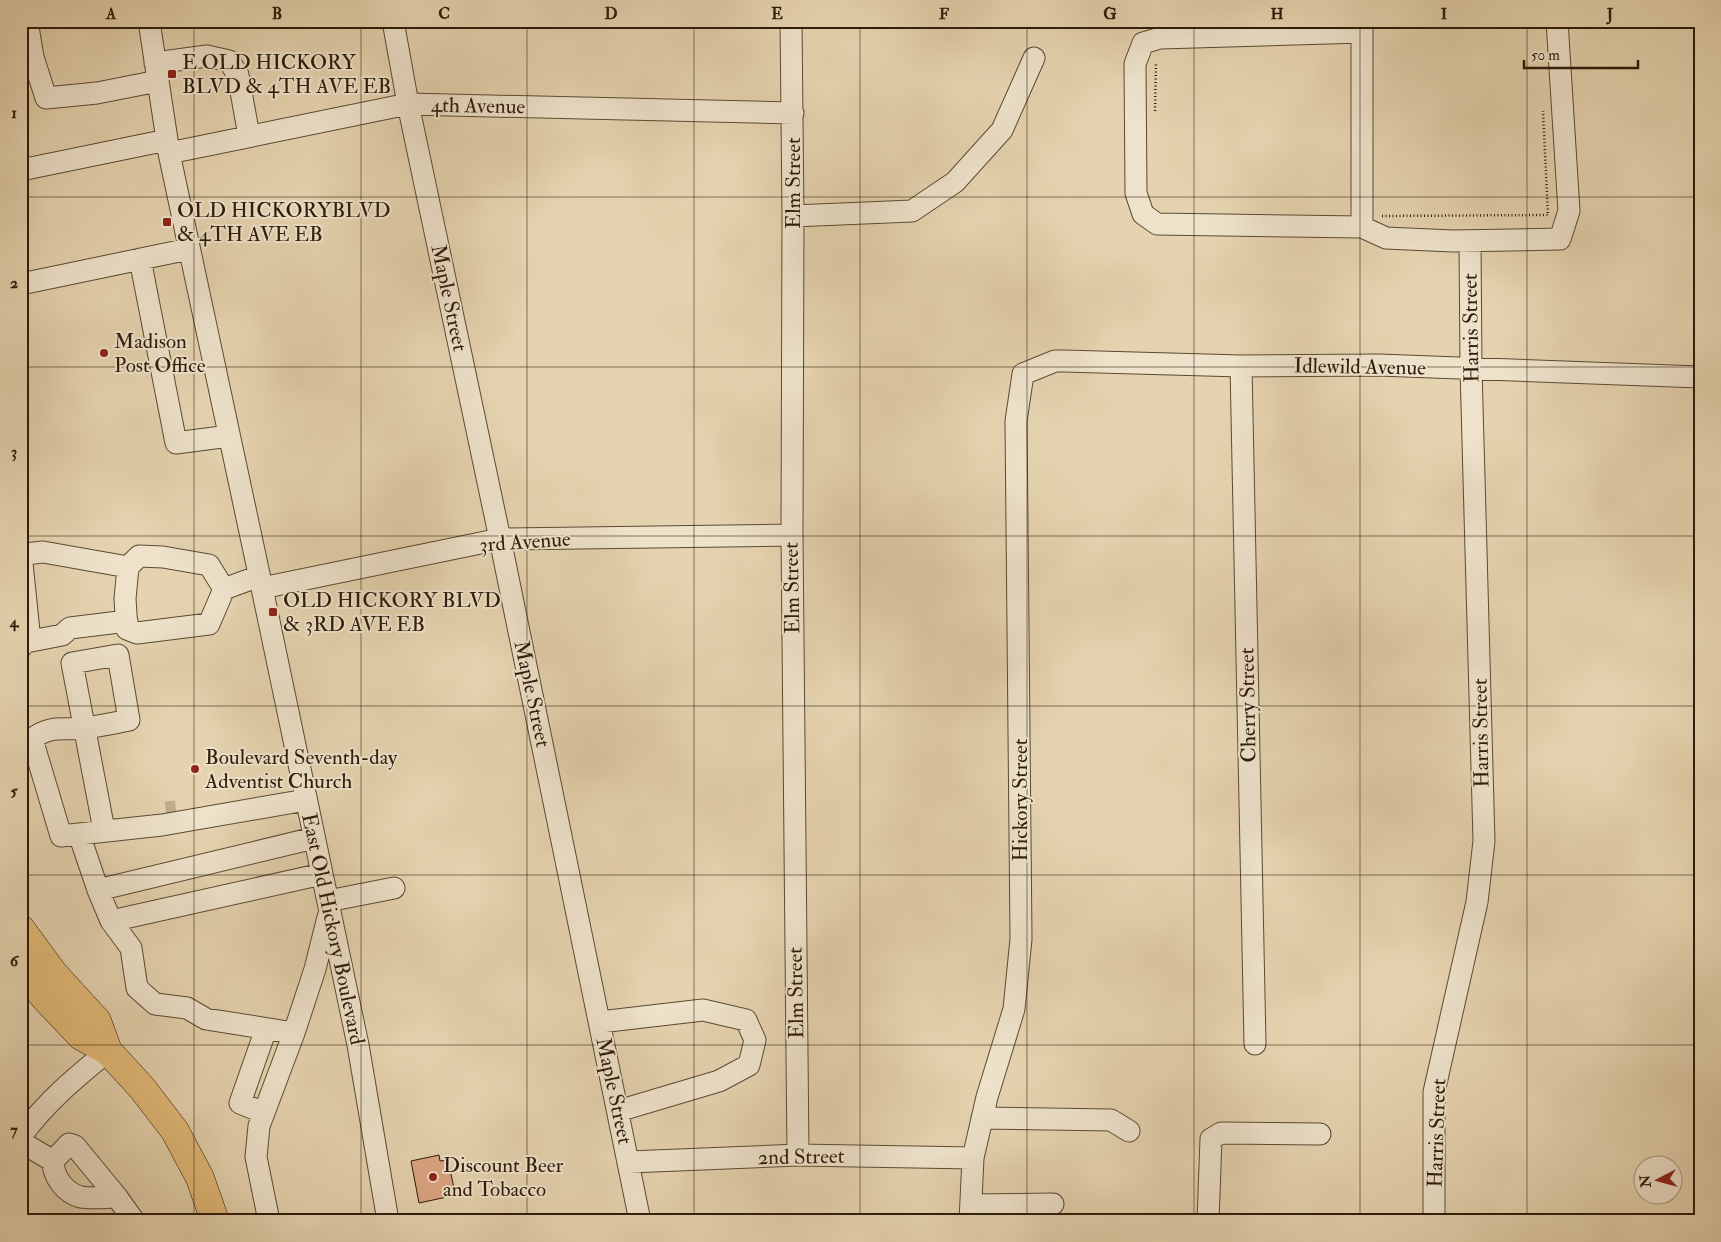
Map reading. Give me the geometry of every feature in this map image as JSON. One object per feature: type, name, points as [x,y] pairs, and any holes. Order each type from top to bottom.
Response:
[{"type":"main road","points":[[21,929],[54,974],[96,1021],[108,1051]]},
{"type":"main road","points":[[21,967],[44,997],[81,1036],[108,1051],[142,1088],[175,1131],[200,1178],[215,1221]]},
{"type":"street","points":[[27,21],[33,57],[46,98],[97,93],[207,56],[229,61],[238,75],[249,136]]},
{"type":"street","name":"East Old Hickory Boulevard","points":[[149,21],[168,146],[358,1045],[388,1221]]},
{"type":"street","name":"Maple Street","points":[[392,21],[640,1221]]},
{"type":"street","name":"Elm Street","points":[[791,21],[793,112],[792,535],[798,1155]]},
{"type":"street","points":[[1362,227],[1362,27],[1160,38],[1143,43],[1135,64],[1136,192],[1142,214],[1157,224],[1362,227],[1386,238],[1470,241],[1560,239],[1569,212],[1557,21]]},
{"type":"street","points":[[793,216],[912,211],[955,182],[1002,130],[1034,58]]},
{"type":"street","name":"4th Avenue","points":[[21,170],[168,146],[249,136],[408,104],[793,112]]},
{"type":"street","name":"Harris Street","points":[[1434,1221],[1434,1092],[1477,902],[1484,841],[1471,368],[1470,241]]},
{"type":"street","points":[[21,284],[189,249]]},
{"type":"street","points":[[140,259],[176,442],[230,436]]},
{"type":"street","name":"Idlewild Avenue","points":[[1023,374],[1055,361],[1241,366],[1471,368],[1700,377]]},
{"type":"street","name":"Cherry Street","points":[[1241,366],[1255,1044]]},
{"type":"street","name":"Hickory Street","points":[[971,1213],[973,1158],[986,1097],[1014,1009],[1021,939],[1016,421],[1023,374]]},
{"type":"street","name":"3rd Avenue","points":[[224,589],[500,539],[792,535]]},
{"type":"street","points":[[127,621],[70,628],[62,635],[25,644],[22,563],[25,554],[43,552],[128,567]]},
{"type":"street","points":[[140,556],[163,557],[209,565],[224,589],[209,624],[137,633],[127,629],[125,599],[128,567],[140,556]]},
{"type":"street","points":[[104,830],[84,729],[54,729],[42,732],[32,740],[61,836],[149,826],[306,800]]},
{"type":"street","points":[[149,826],[171,812],[200,818]]},
{"type":"street","points":[[79,834],[111,921],[131,948],[136,988],[155,1004],[187,1008],[206,1020],[294,1033]]},
{"type":"street","points":[[98,890],[314,838]]},
{"type":"street","points":[[111,921],[322,874]]},
{"type":"street","points":[[270,1221],[256,1158],[259,1126],[286,1057],[315,969],[329,906],[394,888]]},
{"type":"street","points":[[600,1022],[703,1010],[746,1020],[755,1040],[749,1065],[719,1081],[618,1111]]},
{"type":"street","points":[[264,1113],[240,1103],[266,1029]]},
{"type":"street","points":[[259,1050],[286,1057]]},
{"type":"street","points":[[21,1136],[37,1115],[58,1093],[108,1051]]},
{"type":"street","points":[[982,1118],[1111,1120],[1129,1130]]},
{"type":"street","points":[[1208,1221],[1211,1139],[1221,1133],[1320,1134]]},
{"type":"street","points":[[21,1142],[53,1161]]},
{"type":"street","points":[[53,1161],[69,1144],[75,1146],[134,1221]]},
{"type":"street","name":"2nd Street","points":[[629,1162],[798,1155],[973,1158]]},
{"type":"street","points":[[53,1161],[55,1174],[71,1192],[81,1197],[117,1197]]},
{"type":"street","points":[[971,1213],[1053,1204]]},
{"type":"path","points":[[1155,112],[1156,53]]},
{"type":"path","points":[[1380,216],[1548,215],[1543,109]]},
{"type":"building","name":"Discount Beer and Tobacco","points":[[439,1155],[440,1161],[448,1160],[455,1193],[446,1194],[447,1197],[419,1203],[411,1161]]},
{"type":"tunnel","points":[[166,812],[176,811]]},
{"type":"place","name":"E OLD HICKORY BLVD & 4TH AVE EB","points":[[172,74]]},
{"type":"place","name":"OLD HICKORYBLVD & 4TH AVE EB","points":[[167,222]]},
{"type":"place","name":"Madison Post Office","points":[[104,353]]},
{"type":"place","name":"OLD HICKORY BLVD & 3RD AVE EB","points":[[273,612]]},
{"type":"place","name":"Boulevard Seventh-day Adventist Church","points":[[195,769]]},
{"type":"place","name":"Discount Beer and Tobacco","points":[[433,1177]]}]
